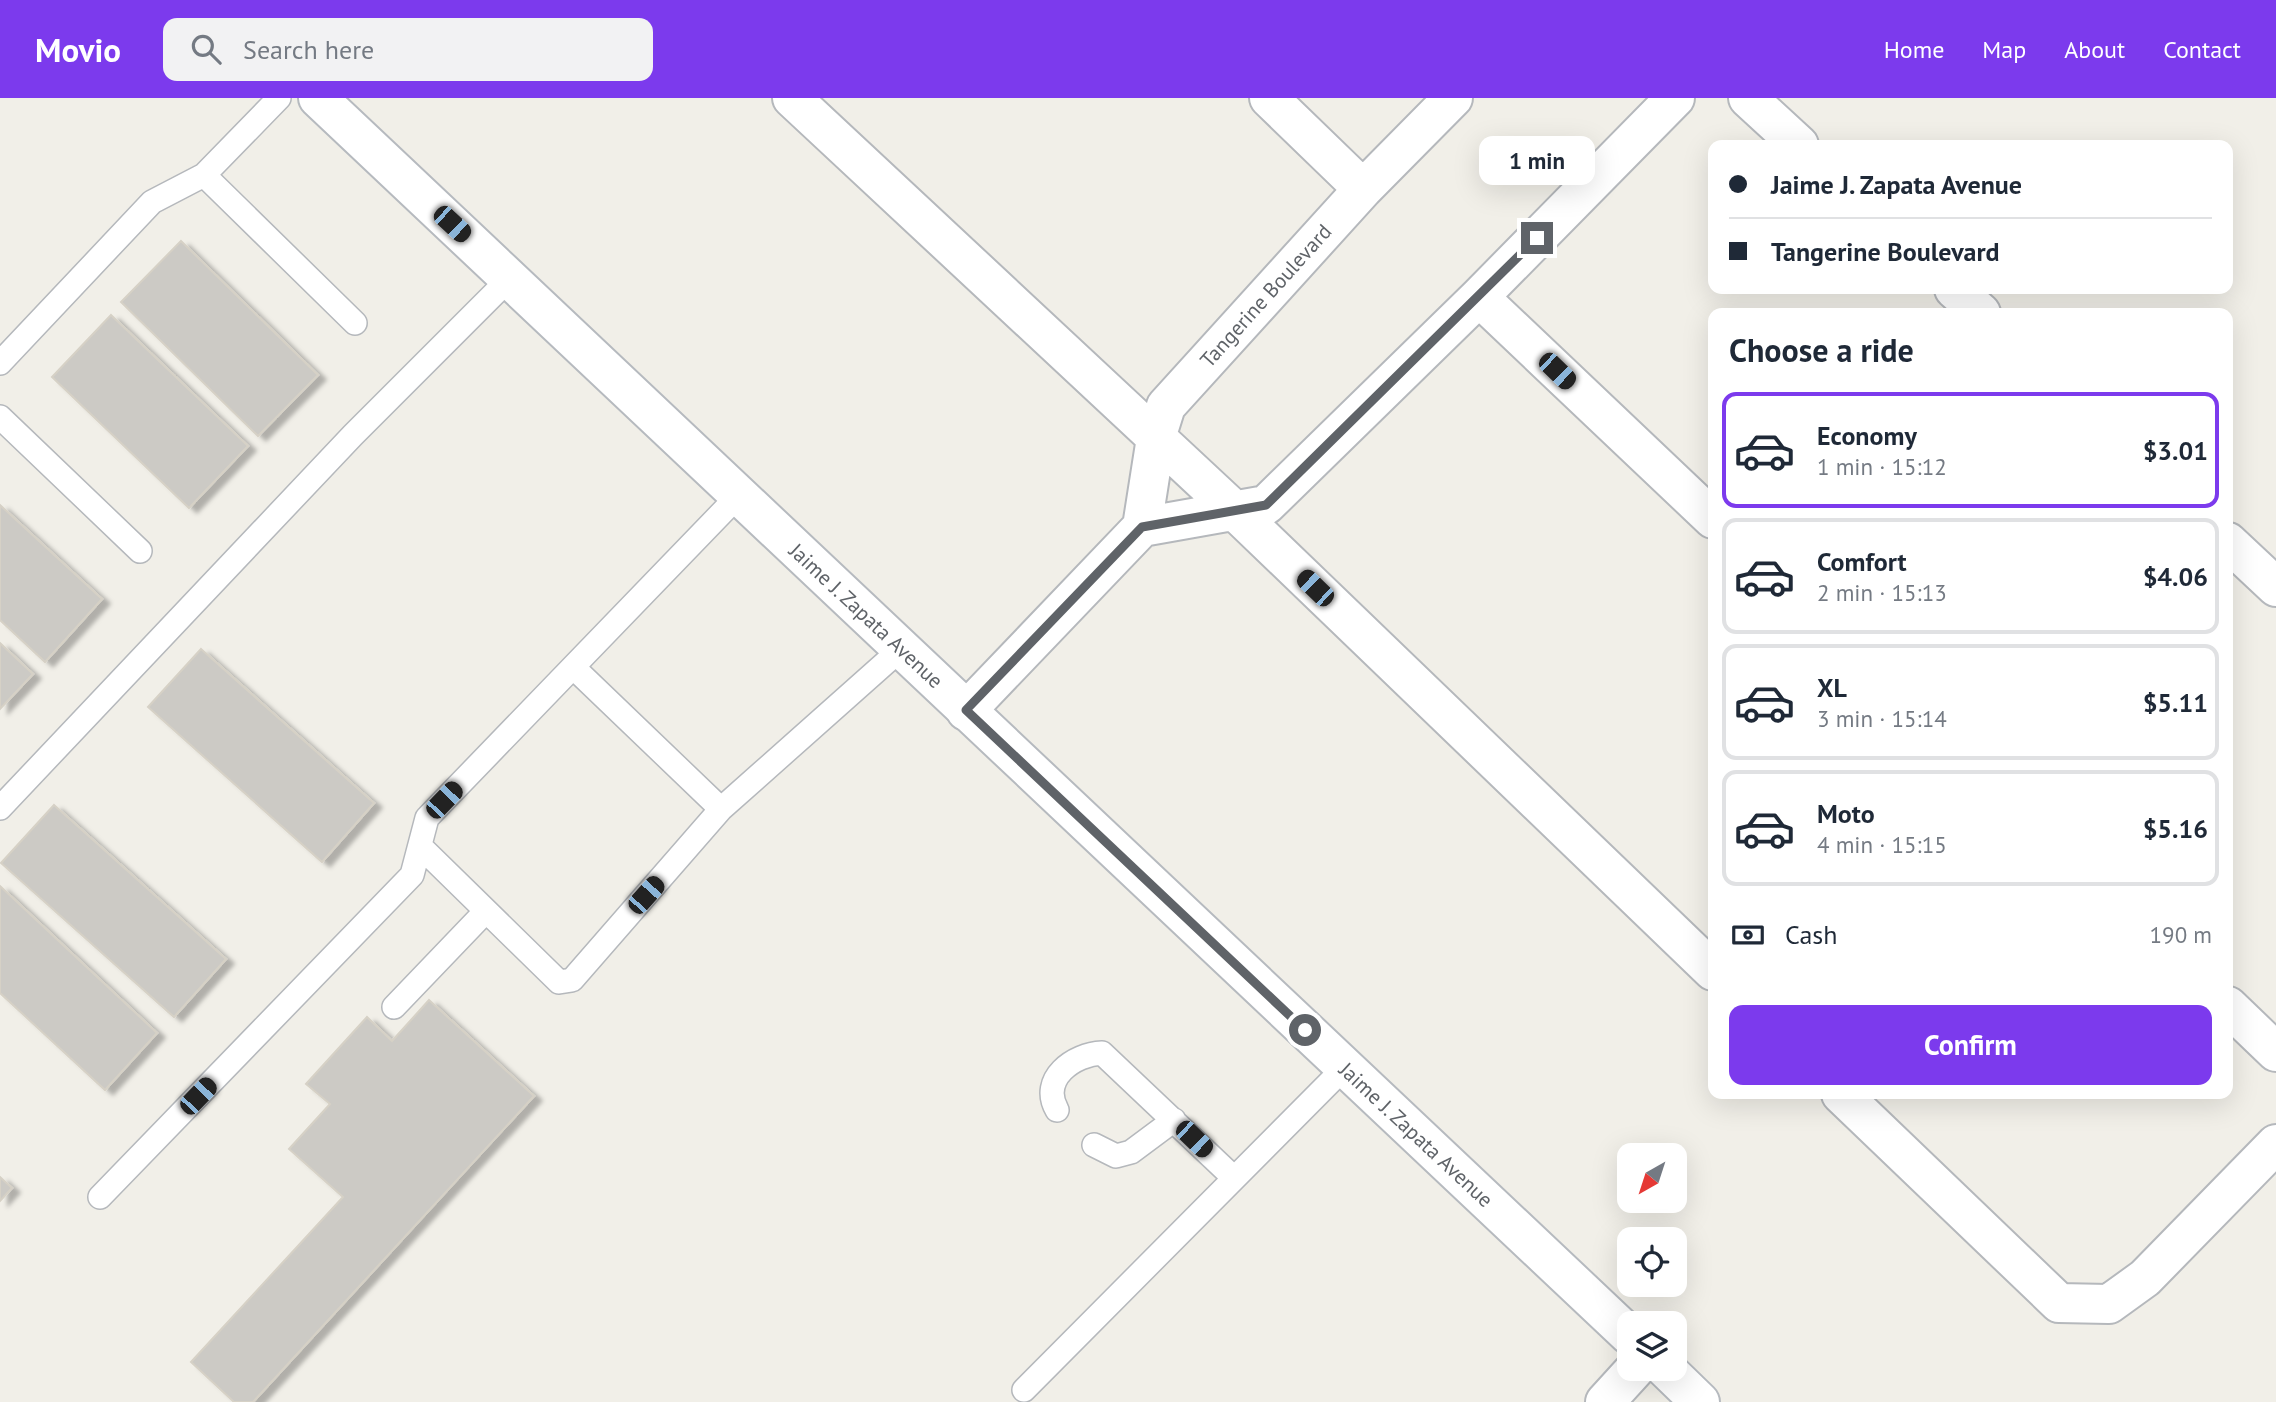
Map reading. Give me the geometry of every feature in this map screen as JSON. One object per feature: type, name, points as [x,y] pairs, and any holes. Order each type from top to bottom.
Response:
[{"type":"street","name":"Jaime J. Zapata Avenue","points":[[318,98],[1617,1324]]},
{"type":"street","points":[[793,98],[1236,512],[1708,966]]},
{"type":"street","points":[[1269,98],[1363,188]]},
{"type":"street","name":"Tangerine Boulevard","points":[[1142,527],[1156,438],[1166,406],[1363,188],[1453,98]]},
{"type":"street","points":[[1748,98],[1794,140]]},
{"type":"street","points":[[966,710],[1142,527],[1266,505],[1479,297],[1655,105]]},
{"type":"street","points":[[1960,294],[1975,308]]},
{"type":"street","points":[[1479,297],[1708,514]]},
{"type":"street","points":[[2233,547],[2276,587]]},
{"type":"street","points":[[2233,1011],[2276,1052]]},
{"type":"street","points":[[1846,1099],[2059,1303],[2109,1304],[2145,1278],[2276,1144]]},
{"type":"street","points":[[1605,1402],[1624,1381]]},
{"type":"street","points":[[1678,1381],[1700,1402]]},
{"type":"lane","points":[[0,363],[152,202],[204,175],[279,98]]},
{"type":"lane","points":[[204,175],[355,323]]},
{"type":"lane","points":[[0,807],[353,435],[509,279]]},
{"type":"lane","points":[[0,417],[140,551]]},
{"type":"lane","points":[[100,1197],[412,875],[427,818],[738,496]]},
{"type":"lane","points":[[420,846],[559,982],[572,980],[720,809],[901,649]]},
{"type":"lane","points":[[573,667],[720,809]]},
{"type":"lane","points":[[394,1007],[486,911]]},
{"type":"lane","points":[[1057,1110],[1052,1101],[1055,1080],[1066,1063],[1086,1053],[1102,1053],[1234,1178]]},
{"type":"lane","points":[[1024,1390],[1345,1068]]},
{"type":"lane","points":[[1094,1145],[1116,1156],[1131,1152],[1174,1120]]},
{"type":"building","points":[[181,241],[318,375],[258,436],[121,302]]},
{"type":"building","points":[[111,315],[248,446],[189,508],[52,377]]},
{"type":"building","points":[[0,505],[102,599],[45,662],[0,620]]},
{"type":"building","points":[[0,643],[33,674],[0,709]]},
{"type":"building","points":[[201,649],[374,803],[322,862],[148,707]]},
{"type":"building","points":[[54,805],[226,959],[174,1017],[1,863]]},
{"type":"building","points":[[0,886],[157,1033],[105,1090],[0,993]]},
{"type":"building","points":[[429,1000],[534,1096],[253,1402],[234,1402],[191,1362],[343,1197],[289,1149],[330,1104],[306,1084],[367,1017],[392,1041]]},
{"type":"building","points":[[0,1177],[12,1188],[0,1201]]},
{"type":"route","points":[[1305,1030],[966,710],[1142,527],[1266,505],[1537,238]]}]
